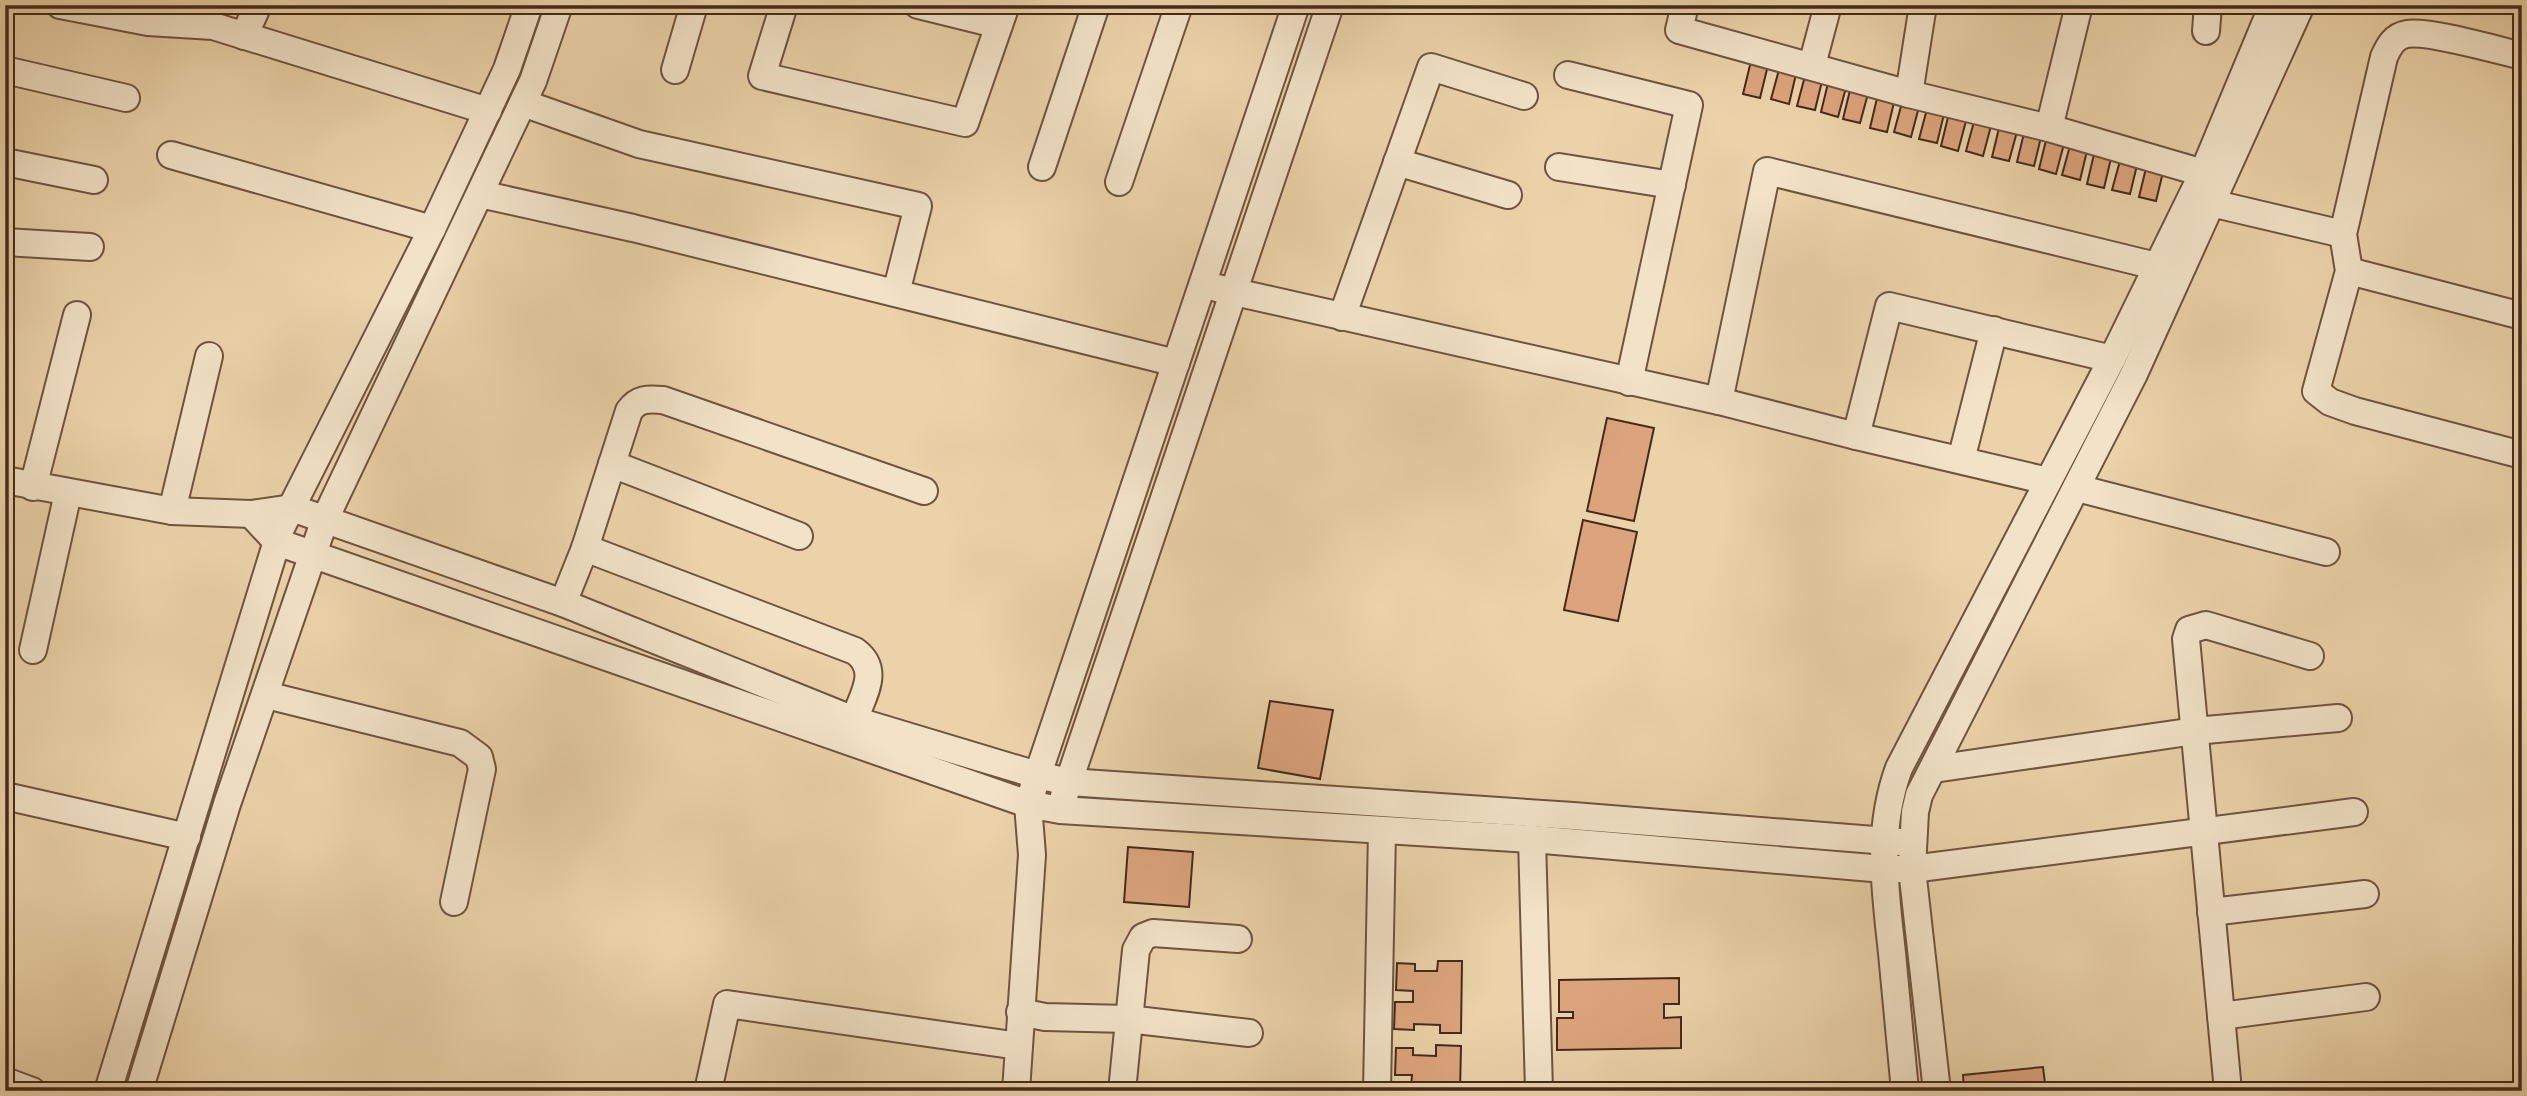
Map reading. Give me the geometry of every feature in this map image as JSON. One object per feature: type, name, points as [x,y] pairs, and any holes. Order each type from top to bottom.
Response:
[{"type":"street","points":[[60,5],[148,22],[213,26],[488,111]]},
{"type":"street","points":[[244,36],[258,5]]},
{"type":"street","points":[[108,1091],[277,542],[488,111],[507,69],[529,5]]},
{"type":"street","points":[[139,1091],[227,804],[325,519],[523,103],[544,54],[559,5]]},
{"type":"street","points":[[675,70],[694,5]]},
{"type":"street","points":[[784,5],[762,76],[965,123],[1002,15],[918,5]]},
{"type":"street","points":[[1042,167],[1096,5]]},
{"type":"street","points":[[1119,182],[1180,5]]},
{"type":"street","points":[[1016,1091],[1032,855],[1028,804],[1296,5]]},
{"type":"street","points":[[1032,855],[1060,810],[1330,5]]},
{"type":"street","points":[[1685,5],[1679,30],[2049,128],[2343,234]]},
{"type":"street","points":[[1812,65],[1828,5]]},
{"type":"street","points":[[1909,93],[1923,5]]},
{"type":"street","points":[[2049,128],[2079,5]]},
{"type":"street","points":[[1905,1091],[1883,842],[1889,800],[1899,768],[2112,359],[2156,266],[2212,186],[2273,5]]},
{"type":"street","points":[[1937,1091],[1912,869],[1914,812],[1919,795],[2134,374],[2212,186],[2301,5]]},
{"type":"street","points":[[2522,56],[2424,34],[2405,34],[2392,41],[2384,57],[2343,234],[2349,271],[2316,391],[2330,402],[2355,411],[2522,455]]},
{"type":"street","points":[[1342,317],[1431,67],[1524,96]]},
{"type":"street","points":[[5,70],[126,98]]},
{"type":"street","points":[[1568,75],[1689,105],[1629,382]]},
{"type":"street","points":[[523,103],[639,144],[918,206],[896,293]]},
{"type":"street","points":[[171,155],[432,229]]},
{"type":"street","points":[[5,162],[94,180]]},
{"type":"street","points":[[1397,162],[1508,195]]},
{"type":"street","points":[[1559,167],[1672,185]]},
{"type":"street","points":[[1719,401],[1767,171],[2156,266]]},
{"type":"street","points":[[480,194],[633,228],[1175,363]]},
{"type":"street","points":[[5,242],[90,247]]},
{"type":"street","points":[[2349,271],[2522,316]]},
{"type":"street","points":[[1202,285],[1719,401],[2048,481]]},
{"type":"street","points":[[1856,436],[1889,306],[2112,359]]},
{"type":"street","points":[[33,487],[77,315]]},
{"type":"street","points":[[1961,460],[1994,330]]},
{"type":"street","points":[[172,511],[209,356]]},
{"type":"street","points":[[563,603],[585,548],[629,411],[641,399],[663,400],[924,491]]},
{"type":"street","points":[[612,464],[799,536]]},
{"type":"street","points":[[5,480],[172,511],[251,514],[292,508],[563,603],[854,720],[1037,775],[1069,782],[1573,816],[1912,843]]},
{"type":"street","points":[[2077,488],[2326,552]]},
{"type":"street","points":[[33,650],[68,493]]},
{"type":"street","points":[[251,514],[277,542],[1028,804],[1060,810],[1532,838],[1884,869],[1912,869],[2354,812]]},
{"type":"street","points":[[585,548],[855,651],[866,659],[869,666],[868,681],[854,720]]},
{"type":"street","points":[[2228,1091],[2186,639],[2189,630],[2206,625],[2310,656]]},
{"type":"street","points":[[266,695],[460,743],[479,757],[482,769],[454,902]]},
{"type":"street","points":[[1934,769],[2195,731],[2338,718]]},
{"type":"street","points":[[5,796],[187,837]]},
{"type":"street","points":[[1326,826],[1331,799]]},
{"type":"street","points":[[1377,1091],[1382,830]]},
{"type":"street","points":[[1532,838],[1538,1091]]},
{"type":"street","points":[[2211,912],[2365,894]]},
{"type":"street","points":[[1122,1091],[1136,950],[1143,937],[1153,933],[1238,939]]},
{"type":"street","points":[[2221,1016],[2366,997]]},
{"type":"street","points":[[708,1091],[727,1004],[1018,1046]]},
{"type":"street","points":[[1020,1012],[1045,1017],[1128,1018],[1249,1034]]},
{"type":"street","points":[[5,1081],[32,1091]]},
{"type":"building","points":[[1751,61],[1768,65],[1760,98],[1743,94]]},
{"type":"building","points":[[1780,66],[1797,70],[1789,104],[1771,99]]},
{"type":"building","points":[[1806,72],[1823,77],[1815,110],[1797,106]]},
{"type":"building","points":[[1829,79],[1847,84],[1838,117],[1821,112]]},
{"type":"building","points":[[1851,86],[1869,90],[1860,123],[1843,119]]},
{"type":"building","points":[[1878,94],[1895,98],[1887,132],[1870,128]]},
{"type":"building","points":[[1903,99],[1920,103],[1911,137],[1894,132]]},
{"type":"building","points":[[1928,105],[1945,110],[1937,143],[1919,139]]},
{"type":"building","points":[[1949,113],[1967,117],[1958,151],[1941,146]]},
{"type":"building","points":[[1975,118],[1992,122],[1983,156],[1966,151]]},
{"type":"building","points":[[2000,124],[2018,128],[2009,161],[1992,157]]},
{"type":"building","points":[[2025,129],[2042,133],[2034,166],[2017,162]]},
{"type":"building","points":[[2047,136],[2065,140],[2056,174],[2039,169]]},
{"type":"building","points":[[2071,142],[2088,147],[2080,180],[2062,175]]},
{"type":"building","points":[[2095,150],[2112,154],[2104,188],[2087,184]]},
{"type":"building","points":[[2121,157],[2138,161],[2130,194],[2112,190]]},
{"type":"building","points":[[2147,164],[2164,168],[2156,201],[2139,197]]},
{"type":"building","points":[[1607,418],[1654,428],[1634,521],[1587,511]]},
{"type":"building","points":[[1583,520],[1637,532],[1618,621],[1564,610]]},
{"type":"building","points":[[1270,701],[1333,710],[1320,779],[1258,768]]},
{"type":"building","points":[[1128,847],[1193,852],[1189,907],[1124,902]]},
{"type":"building","points":[[1438,961],[1462,961],[1461,1033],[1440,1033],[1440,1025],[1414,1024],[1414,1030],[1394,1029],[1395,1002],[1413,1002],[1413,991],[1396,990],[1397,963],[1415,964],[1415,971],[1437,971]]},
{"type":"building","points":[[1679,978],[1679,1004],[1664,1004],[1664,1018],[1681,1017],[1681,1048],[1557,1050],[1557,1018],[1573,1018],[1573,1012],[1559,1012],[1559,980]]},
{"type":"building","points":[[1436,1045],[1461,1046],[1460,1091],[1394,1091],[1394,1086],[1411,1087],[1412,1075],[1395,1075],[1396,1048],[1413,1048],[1413,1055],[1436,1056]]},
{"type":"building","points":[[2043,1067],[2046,1091],[1964,1091],[1963,1075]]}]
